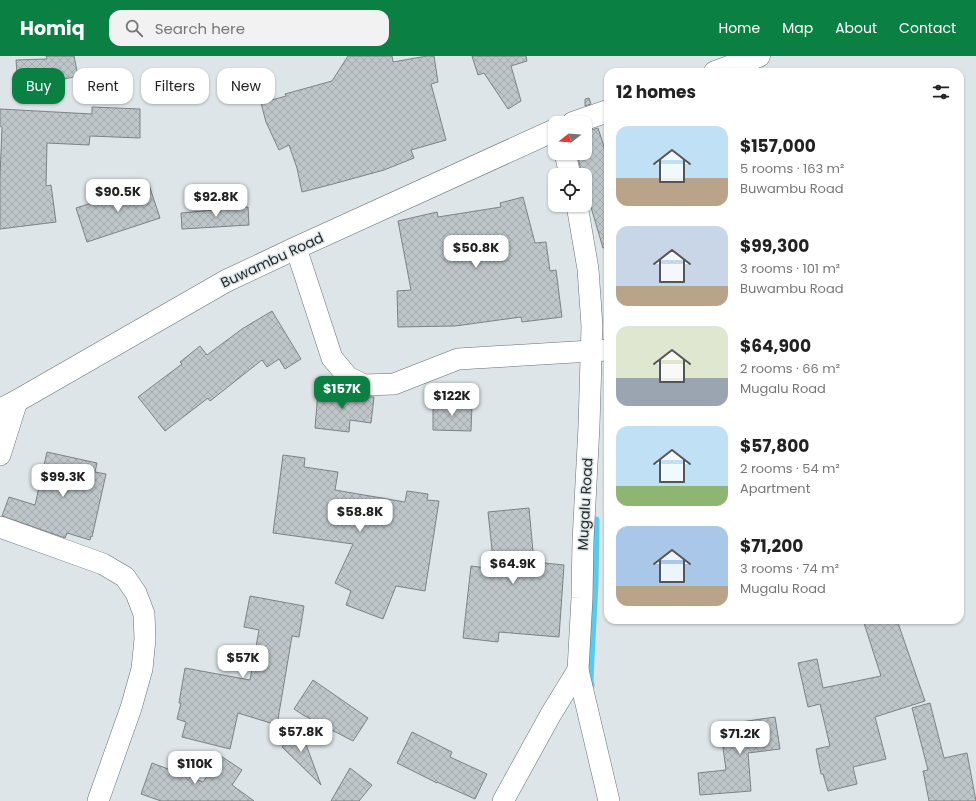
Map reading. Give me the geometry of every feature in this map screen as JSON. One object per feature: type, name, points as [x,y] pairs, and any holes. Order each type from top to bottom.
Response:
[{"type":"street","points":[[726,68],[759,56]]},
{"type":"street","points":[[592,117],[604,112]]},
{"type":"street","name":"Buwambu Road","points":[[8,406],[226,281],[548,133]]},
{"type":"street","name":"Mugalu Road","points":[[578,212],[588,269],[592,326],[600,350],[589,426],[578,670],[609,801]]},
{"type":"street","points":[[296,248],[332,358],[348,377],[364,384],[394,384],[458,359],[600,350]]},
{"type":"street","points":[[0,455],[8,406]]},
{"type":"street","points":[[0,527],[103,564],[125,577],[136,592],[144,614],[145,639],[142,669],[131,708],[98,801]]},
{"type":"street","points":[[503,801],[551,714],[578,670]]},
{"type":"building","points":[[46,56],[74,56],[76,68],[73,68],[73,77],[65,79],[65,68],[17,68],[16,60],[47,59]]},
{"type":"building","points":[[348,56],[392,56],[393,62],[434,56],[438,82],[431,84],[446,140],[411,150],[414,158],[384,170],[302,192],[297,168],[289,145],[279,150],[266,122],[261,104],[275,104],[275,99],[286,96],[285,94],[332,81]]},
{"type":"building","points":[[472,56],[526,56],[527,61],[511,66],[521,101],[508,109],[484,73],[478,75]]},
{"type":"building","points":[[589,98],[591,104],[585,106],[585,99]]},
{"type":"building","points":[[92,107],[140,109],[140,138],[90,136],[89,145],[47,143],[46,186],[51,185],[56,222],[0,229],[2,127],[0,126],[0,109],[92,114]]},
{"type":"building","points":[[598,128],[604,147],[604,248],[592,211],[592,168],[580,168],[579,160],[592,160],[592,130]]},
{"type":"building","points":[[149,185],[160,218],[87,242],[76,208]]},
{"type":"building","points":[[523,197],[535,243],[546,242],[550,271],[556,270],[562,317],[522,322],[521,317],[455,326],[398,327],[397,291],[411,290],[398,221],[437,212],[438,217],[501,207],[500,203]]},
{"type":"building","points":[[248,207],[249,225],[182,229],[181,213]]},
{"type":"building","points":[[272,311],[301,359],[285,369],[279,359],[267,367],[262,360],[210,401],[208,398],[165,431],[138,397],[182,364],[180,362],[200,346],[207,355],[242,329]]},
{"type":"building","points":[[342,388],[359,396],[374,397],[371,423],[350,420],[349,432],[315,428],[318,391],[341,394]]},
{"type":"building","points":[[433,404],[472,405],[471,431],[433,430]]},
{"type":"building","points":[[47,452],[97,463],[95,472],[106,474],[92,537],[91,536],[90,540],[67,533],[65,538],[2,516],[9,497],[35,505]]},
{"type":"building","points":[[283,455],[305,458],[304,467],[338,472],[335,490],[405,502],[407,491],[428,494],[427,500],[439,501],[425,591],[396,586],[383,619],[346,605],[351,591],[335,583],[353,544],[273,533]]},
{"type":"building","points":[[529,508],[534,562],[564,565],[559,637],[499,632],[498,642],[463,638],[471,566],[494,569],[488,512]]},
{"type":"building","points":[[250,596],[304,606],[299,637],[292,636],[277,725],[238,713],[230,749],[182,737],[186,722],[177,719],[181,703],[179,703],[185,668],[250,680],[259,630],[244,627]]},
{"type":"building","points":[[864,624],[898,624],[925,701],[875,717],[886,759],[853,767],[857,784],[828,791],[823,774],[821,774],[816,749],[830,746],[820,704],[808,707],[798,663],[817,659],[823,688],[881,676]]},
{"type":"building","points":[[313,680],[368,718],[353,741],[294,709]]},
{"type":"building","points":[[930,703],[944,758],[967,753],[976,801],[929,801],[923,771],[928,770],[912,708]]},
{"type":"building","points":[[775,717],[780,749],[748,753],[751,791],[700,795],[698,773],[726,770],[720,725]]},
{"type":"building","points":[[300,728],[321,785],[282,747]]},
{"type":"building","points":[[412,732],[452,752],[450,757],[487,774],[475,799],[437,783],[397,763]]},
{"type":"building","points":[[221,756],[242,770],[232,785],[254,801],[161,801],[141,794],[152,763],[203,782]]},
{"type":"building","points":[[350,768],[372,785],[359,801],[331,801]]},
{"type":"waterway","points":[[591,685],[596,520]]}]
